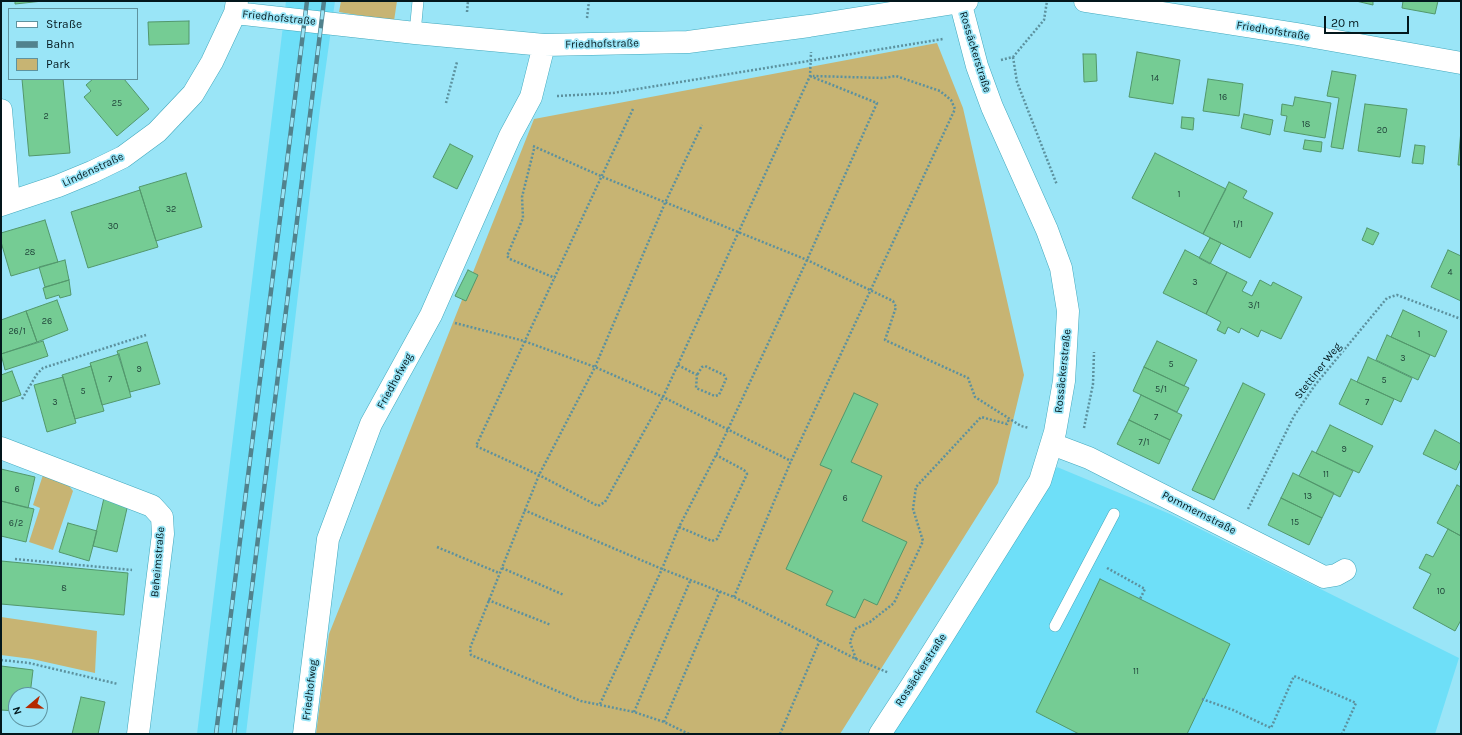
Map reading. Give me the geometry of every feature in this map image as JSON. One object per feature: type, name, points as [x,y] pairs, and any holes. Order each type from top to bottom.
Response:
[{"type":"street","name":"Friedhofstraße","points":[[236,7],[415,33],[544,45],[688,42],[808,26],[962,1]]},
{"type":"street","name":"Rossäckerstraße","points":[[880,734],[1040,481],[1054,438],[1064,381],[1068,311],[1061,268],[1047,230],[995,114],[977,66],[968,35],[962,1]]},
{"type":"street","name":"Friedhofstraße","points":[[1085,1],[1289,33],[1461,63]]},
{"type":"street","name":"Lindenstraße","points":[[5,204],[92,172],[123,157],[157,132],[192,94],[212,62],[236,7]]},
{"type":"street","name":"Friedhofweg","points":[[304,734],[328,539],[370,424],[431,315],[510,136],[530,97],[544,45]]},
{"type":"street","points":[[1,110],[5,204]]},
{"type":"street","name":"Pommernstraße","points":[[1054,438],[1089,458],[1324,576],[1336,575],[1345,570]]},
{"type":"street","name":"Beheimstraße","points":[[1,448],[152,506],[162,517],[163,528],[158,574],[138,734]]},
{"type":"lane","points":[[415,33],[418,1]]},
{"type":"lane","points":[[1055,626],[1114,514]]},
{"type":"path","points":[[977,66],[1013,57],[1044,20],[1047,1]]},
{"type":"path","points":[[530,97],[612,93],[968,35]]},
{"type":"path","points":[[446,103],[465,37]]},
{"type":"path","points":[[634,109],[476,446],[539,475],[598,506],[604,502],[663,397],[810,76]]},
{"type":"path","points":[[600,704],[662,569],[679,527],[716,455],[726,430],[806,260],[877,103],[810,76]]},
{"type":"path","points":[[734,597],[791,461],[955,109],[951,100],[940,91],[896,76],[884,78],[810,76]]},
{"type":"path","points":[[688,734],[664,722],[634,712],[581,701],[471,655],[470,648],[539,475],[595,367],[665,203],[702,125]]},
{"type":"path","points":[[510,136],[665,203],[806,260],[870,292],[893,301],[896,307],[885,340],[968,378],[975,397],[1021,426],[1054,438]]},
{"type":"path","points":[[535,147],[522,196],[523,218],[507,256],[510,260],[555,278]]},
{"type":"path","name":"Stettiner Weg","points":[[1236,531],[1298,410],[1315,385],[1387,298],[1391,295],[1397,295],[1461,318]]},
{"type":"path","points":[[431,315],[524,341],[595,367],[663,397],[726,430],[791,461]]},
{"type":"path","points":[[22,399],[37,374],[43,368],[146,335]]},
{"type":"path","points":[[678,365],[696,375]]},
{"type":"path","points":[[705,366],[724,375],[726,379],[719,395],[715,396],[696,388],[696,375],[702,367],[705,366]]},
{"type":"path","points":[[856,659],[850,642],[855,629],[870,622],[894,603],[923,541],[913,510],[916,488],[981,417],[1007,424],[1009,419]]},
{"type":"path","points":[[679,527],[712,541],[717,539],[747,474],[744,470],[716,455]]},
{"type":"path","points":[[524,510],[662,569],[734,597],[856,659],[912,685]]},
{"type":"path","points":[[437,547],[499,573]]},
{"type":"path","points":[[15,559],[158,574]]},
{"type":"path","points":[[1091,560],[1145,589],[1140,599]]},
{"type":"path","points":[[502,568],[564,595]]},
{"type":"path","points":[[634,712],[691,580]]},
{"type":"path","points":[[664,722],[720,591]]},
{"type":"path","points":[[488,600],[551,625]]},
{"type":"path","points":[[780,734],[820,640]]},
{"type":"path","points":[[1,660],[29,663],[144,690]]},
{"type":"path","points":[[1202,699],[1233,710],[1271,728],[1294,676],[1356,704],[1342,734]]},
{"type":"shaded area","points":[[286,1],[335,1],[320,109],[246,734],[197,734]]},
{"type":"shaded area","points":[[1057,467],[1170,514],[1459,658],[1435,734],[889,734]]},
{"type":"green space","points":[[341,1],[397,1],[394,21],[339,12]]},
{"type":"green space","points":[[937,43],[963,108],[1024,375],[998,483],[840,734],[316,734],[329,634],[534,119]]},
{"type":"green space","points":[[43,475],[67,483],[73,491],[53,550],[29,542],[40,508],[33,505]]},
{"type":"green space","points":[[1,617],[97,631],[95,673],[32,659],[1,655]]},
{"type":"building","points":[[15,1],[43,1],[15,4]]},
{"type":"building","points":[[1356,1],[1373,1],[1373,5]]},
{"type":"building","points":[[1403,1],[1438,1],[1435,14],[1402,8]]},
{"type":"building","points":[[189,21],[189,44],[149,45],[148,22]]},
{"type":"building","points":[[1137,52],[1180,60],[1173,104],[1129,97]]},
{"type":"building","points":[[1083,54],[1096,54],[1097,81],[1084,82]]},
{"type":"building","points":[[1332,71],[1356,75],[1343,149],[1331,147],[1339,98],[1327,96]]},
{"type":"building","points":[[1208,79],[1243,84],[1239,116],[1203,111]]},
{"type":"building","points":[[22,80],[63,80],[70,153],[29,156]]},
{"type":"building","points":[[92,80],[125,80],[149,109],[117,136],[84,97],[91,91],[86,85]]},
{"type":"building","points":[[1295,97],[1331,103],[1325,138],[1284,131],[1287,116],[1281,115],[1282,104],[1293,106]]},
{"type":"building","points":[[1365,104],[1407,109],[1400,157],[1358,151]]},
{"type":"building","points":[[1244,114],[1273,120],[1270,135],[1241,128]]},
{"type":"building","points":[[1182,117],[1194,118],[1193,130],[1181,128]]},
{"type":"building","points":[[1461,130],[1461,165],[1458,165]]},
{"type":"building","points":[[1305,140],[1322,142],[1321,152],[1303,149]]},
{"type":"building","points":[[450,144],[473,156],[457,189],[433,177]]},
{"type":"building","points":[[1415,145],[1425,146],[1423,164],[1412,163]]},
{"type":"building","points":[[1155,153],[1226,189],[1203,234],[1132,198]]},
{"type":"building","points":[[186,173],[202,227],[156,241],[139,187]]},
{"type":"building","points":[[1229,182],[1247,191],[1243,198],[1273,213],[1250,258],[1203,234]]},
{"type":"building","points":[[140,190],[158,247],[88,268],[71,212]]},
{"type":"building","points":[[45,220],[58,262],[11,276],[1,242],[1,233]]},
{"type":"building","points":[[1367,228],[1379,233],[1373,245],[1362,240]]},
{"type":"building","points":[[1210,238],[1221,243],[1210,264],[1199,258]]},
{"type":"building","points":[[1185,250],[1227,272],[1206,314],[1163,293]]},
{"type":"building","points":[[1448,250],[1461,256],[1461,301],[1431,287]]},
{"type":"building","points":[[65,260],[69,280],[45,287],[39,267]]},
{"type":"building","points":[[468,270],[478,275],[466,301],[455,296]]},
{"type":"building","points":[[1227,272],[1247,282],[1242,291],[1252,296],[1260,280],[1271,286],[1273,282],[1302,297],[1281,339],[1261,330],[1258,337],[1241,328],[1239,333],[1228,327],[1225,334],[1217,330],[1221,322],[1206,314]]},
{"type":"building","points":[[69,280],[71,295],[60,298],[59,295],[46,299],[43,288]]},
{"type":"building","points":[[57,300],[68,330],[37,342],[26,311]]},
{"type":"building","points":[[1403,310],[1447,331],[1435,357],[1391,337]]},
{"type":"building","points":[[26,311],[37,342],[1,354],[1,320]]},
{"type":"building","points":[[1387,335],[1430,355],[1418,380],[1376,360]]},
{"type":"building","points":[[43,341],[48,356],[5,370],[1,354]]},
{"type":"building","points":[[1157,341],[1197,360],[1184,386],[1144,367]]},
{"type":"building","points":[[147,342],[160,384],[130,392],[117,351]]},
{"type":"building","points":[[119,354],[131,397],[102,405],[90,363]]},
{"type":"building","points":[[1368,357],[1412,378],[1401,402],[1357,382]]},
{"type":"building","points":[[91,366],[104,411],[75,419],[62,375]]},
{"type":"building","points":[[1144,367],[1189,388],[1177,412],[1133,391]]},
{"type":"building","points":[[12,371],[21,395],[1,402],[1,375]]},
{"type":"building","points":[[63,377],[76,423],[47,432],[34,385]]},
{"type":"building","points":[[1351,379],[1394,399],[1382,425],[1339,404]]},
{"type":"building","points":[[1243,383],[1265,394],[1214,500],[1192,490]]},
{"type":"building","points":[[854,393],[878,404],[851,462],[882,476],[862,521],[907,542],[877,605],[864,599],[855,618],[826,605],[833,591],[786,569],[832,470],[820,465]]},
{"type":"building","points":[[1141,395],[1182,415],[1170,440],[1129,420]]},
{"type":"building","points":[[1129,420],[1170,440],[1159,464],[1117,444]]},
{"type":"building","points":[[1330,425],[1373,446],[1359,473],[1316,453]]},
{"type":"building","points":[[1435,430],[1461,444],[1461,459],[1456,470],[1423,454]]},
{"type":"building","points":[[1312,451],[1353,471],[1340,497],[1299,476]]},
{"type":"building","points":[[1,469],[35,477],[28,508],[1,501]]},
{"type":"building","points":[[1293,473],[1334,493],[1322,518],[1281,498]]},
{"type":"building","points":[[1457,485],[1461,487],[1461,536],[1437,523]]},
{"type":"building","points":[[104,498],[128,504],[117,552],[93,546]]},
{"type":"building","points":[[1281,498],[1322,518],[1309,545],[1268,525]]},
{"type":"building","points":[[1,501],[34,509],[26,542],[1,536]]},
{"type":"building","points":[[68,523],[97,531],[89,561],[59,552]]},
{"type":"building","points":[[1448,529],[1461,536],[1461,620],[1455,631],[1413,608],[1431,574],[1419,568],[1426,554],[1433,557]]},
{"type":"building","points":[[1,561],[128,573],[124,615],[1,604]]},
{"type":"building","points":[[1100,579],[1230,644],[1187,734],[1079,734],[1036,712]]},
{"type":"building","points":[[1,666],[33,670],[31,687],[8,687],[8,710],[1,710]]},
{"type":"building","points":[[81,697],[105,702],[98,734],[72,734]]},
{"type":"railway","points":[[216,734],[307,1]]},
{"type":"railway","points":[[234,734],[324,1]]}]
